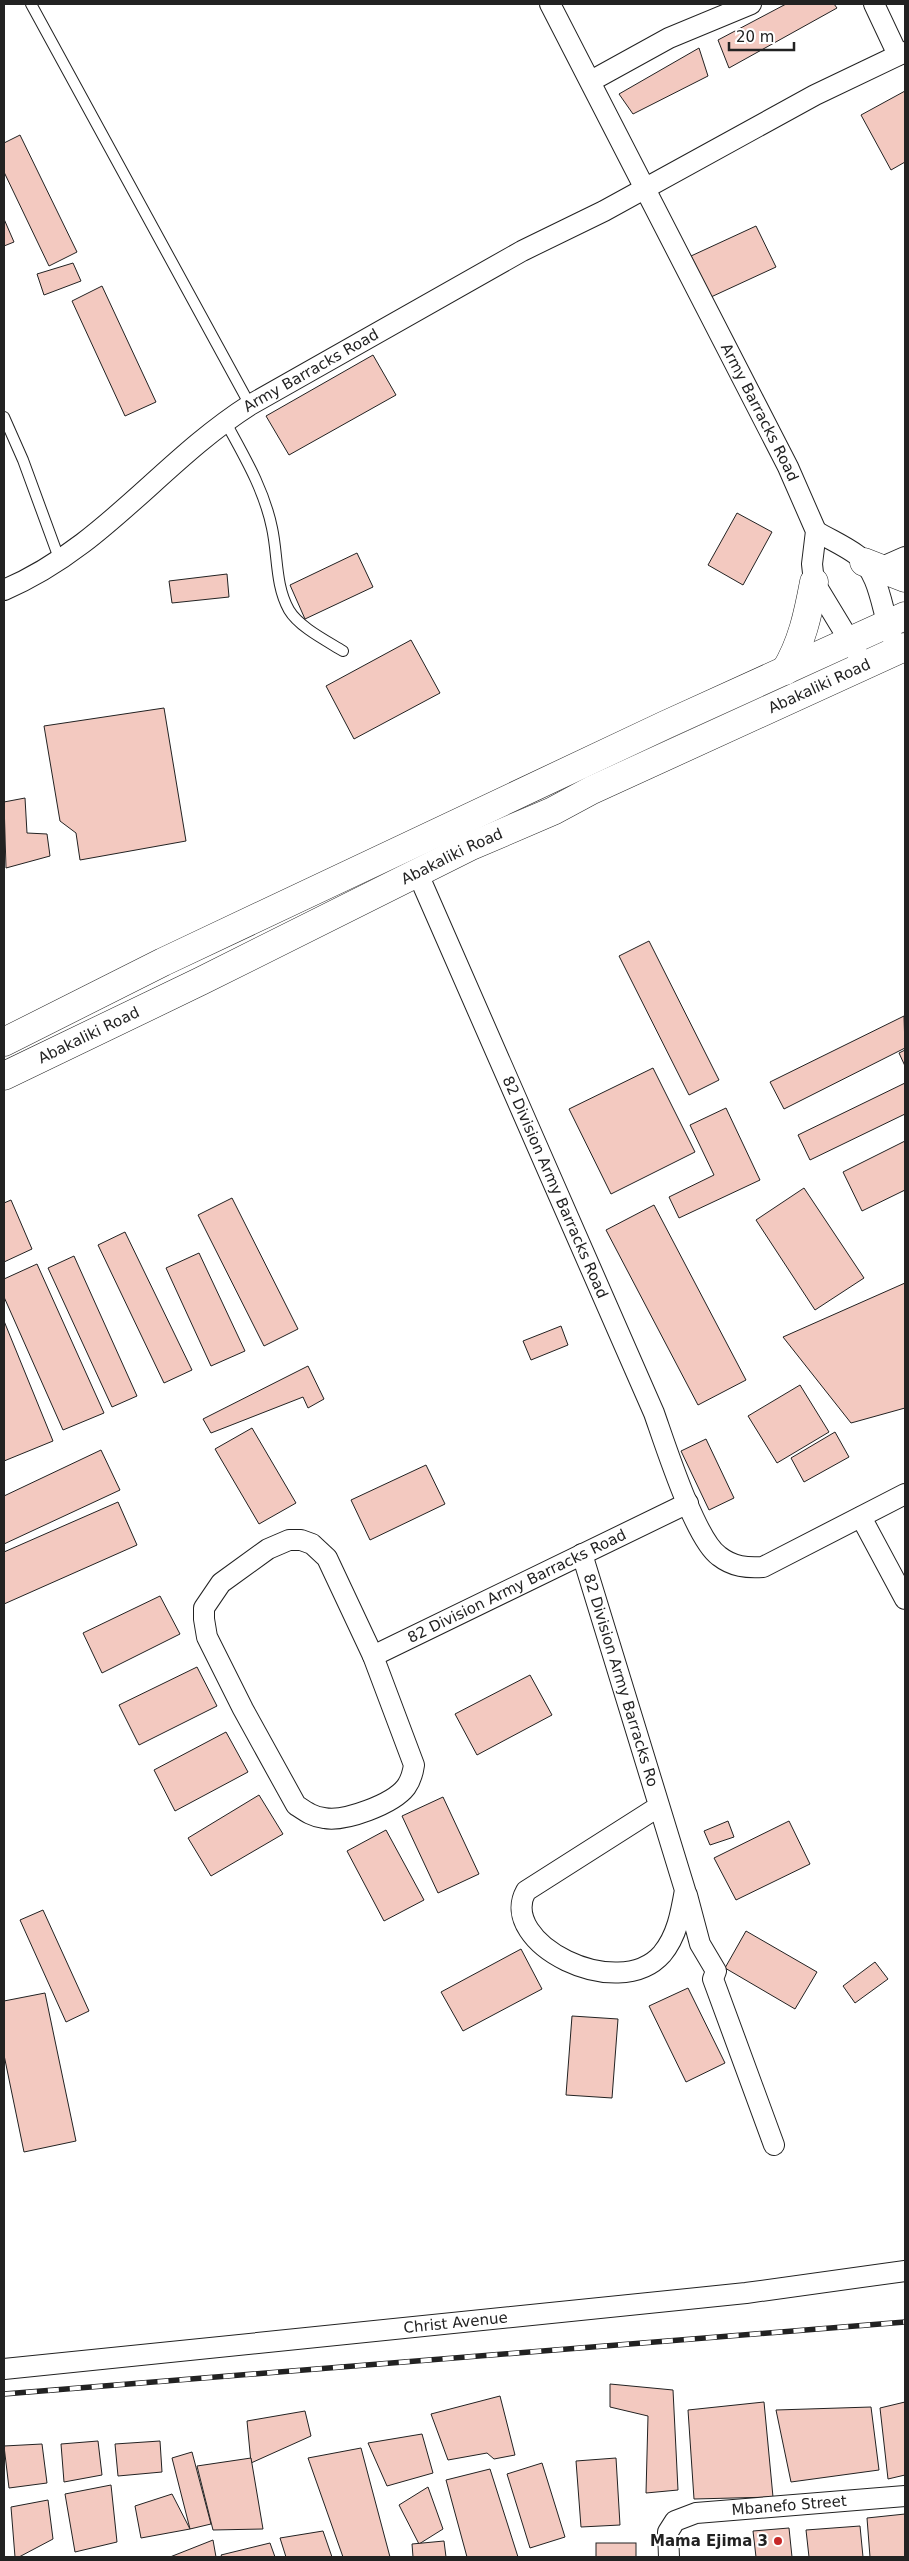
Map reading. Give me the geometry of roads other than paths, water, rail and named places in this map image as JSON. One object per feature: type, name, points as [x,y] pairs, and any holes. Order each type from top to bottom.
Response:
[{"type":"main road","points":[[785,671],[800,643],[814,582]]},
{"type":"main road","name":"Abakaliki Road","points":[[4,1042],[163,962],[656,729],[896,619]]},
{"type":"main road","name":"Abakaliki Road","points":[[4,1076],[418,874],[469,847],[554,811],[601,786],[838,679],[864,664],[901,648]]},
{"type":"street","name":"Army Barracks Road","points":[[550,4],[591,81],[643,189],[788,467],[816,531]]},
{"type":"street","points":[[591,81],[669,38],[751,4]]},
{"type":"street","points":[[874,4],[902,53]]},
{"type":"street","name":"Army Barracks Road","points":[[4,590],[60,561],[102,530],[225,421],[250,405],[522,251],[643,189],[814,95],[902,53]]},
{"type":"street","points":[[864,664],[814,582],[812,564],[816,531],[883,569]]},
{"type":"street","points":[[901,648],[896,619],[878,587],[883,569],[905,556]]},
{"type":"street","name":"82 Division Army Barracks Road","points":[[418,874],[650,1404],[688,1503],[708,1543],[717,1555],[730,1563],[745,1568],[763,1567],[905,1494]]},
{"type":"street","name":"82 Division Army Barracks Road","points":[[373,1656],[688,1503]]},
{"type":"street","points":[[861,1517],[905,1599]]},
{"type":"street","points":[[289,1540],[301,1540],[318,1548],[327,1558],[373,1656],[414,1765],[412,1774],[406,1787],[394,1797],[351,1817],[323,1818],[308,1813],[296,1805],[243,1709],[207,1637],[204,1608],[221,1583],[268,1549],[289,1540]]},
{"type":"street","name":"82 Division Army Barracks Ro","points":[[582,1554],[685,1890],[680,1918],[670,1944],[648,1967],[635,1972],[604,1974],[586,1968],[547,1949],[531,1936],[526,1927],[522,1899],[526,1891],[658,1807]]},
{"type":"street","points":[[685,1890],[700,1944],[716,1972],[713,1979],[774,2146]]},
{"type":"street","name":"Christ Avenue","points":[[4,2368],[746,2293],[905,2271]]},
{"type":"street","name":"Mbanefo Street","points":[[669,2557],[668,2532],[675,2521],[696,2513],[905,2496]]},
{"type":"lane","points":[[31,4],[250,405]]},
{"type":"lane","points":[[4,417],[60,561]]},
{"type":"lane","points":[[225,421],[253,472],[263,496],[272,529],[277,575],[289,610],[314,634],[343,651]]},
{"type":"railway","points":[[4,2394],[905,2322]]},
{"type":"place","name":"Mama Ejima 3","points":[[778,2541]]}]
